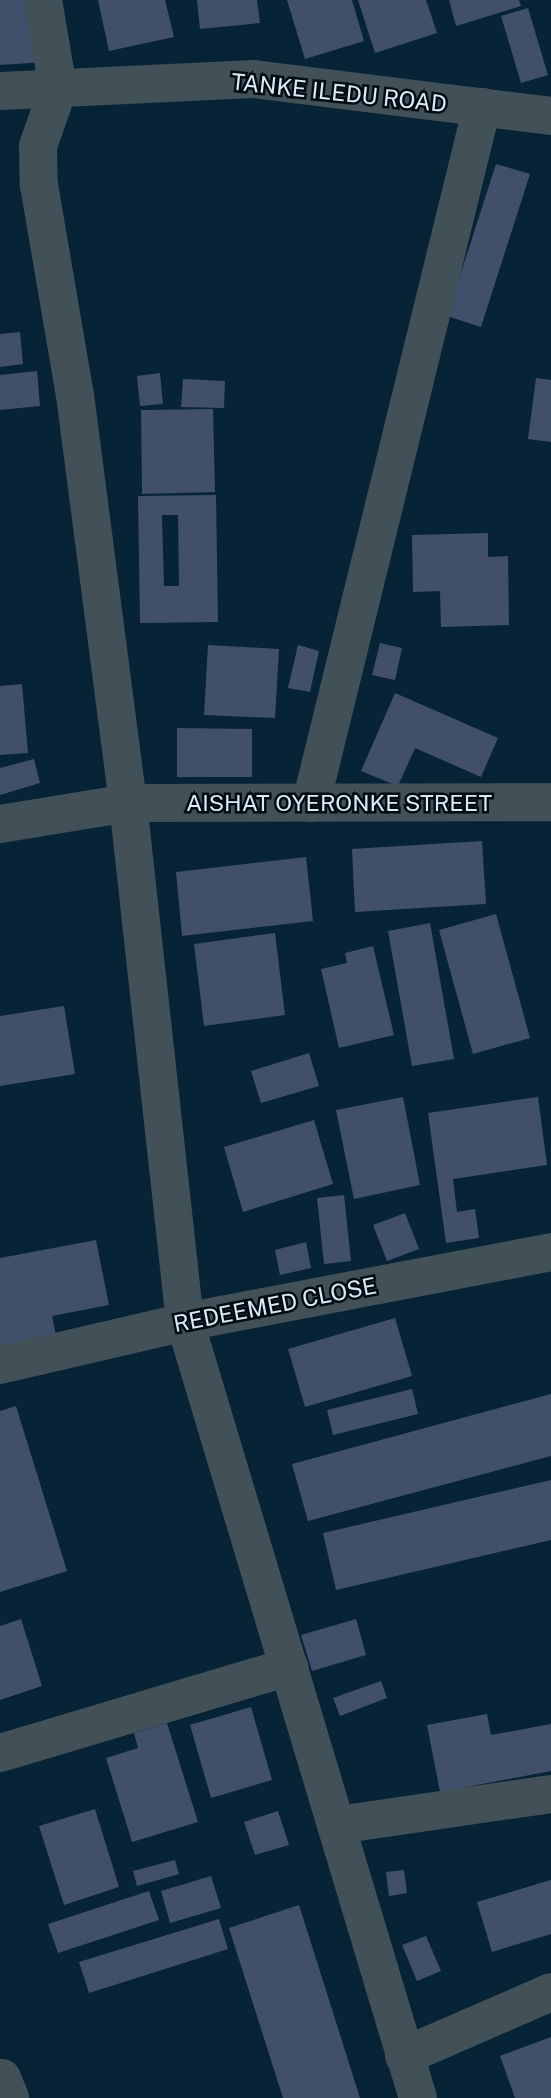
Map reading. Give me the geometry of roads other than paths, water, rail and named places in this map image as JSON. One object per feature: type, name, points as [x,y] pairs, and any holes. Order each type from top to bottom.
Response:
[{"type":"street","points":[[43,0],[58,89],[38,146],[38,185],[75,394],[128,803],[185,1322],[418,2098]]},
{"type":"street","name":"TANKE ILEDU ROAD","points":[[0,91],[254,79],[551,116]]},
{"type":"street","points":[[311,803],[482,107]]},
{"type":"street","name":"AISHAT OYERONKE STREET","points":[[0,824],[128,803],[551,802]]},
{"type":"street","name":"REDEEMED CLOSE","points":[[0,1365],[185,1322],[551,1252]]},
{"type":"street","points":[[0,1753],[289,1667]]},
{"type":"street","points":[[338,1825],[551,1794]]},
{"type":"street","points":[[404,2056],[551,1992]]}]
